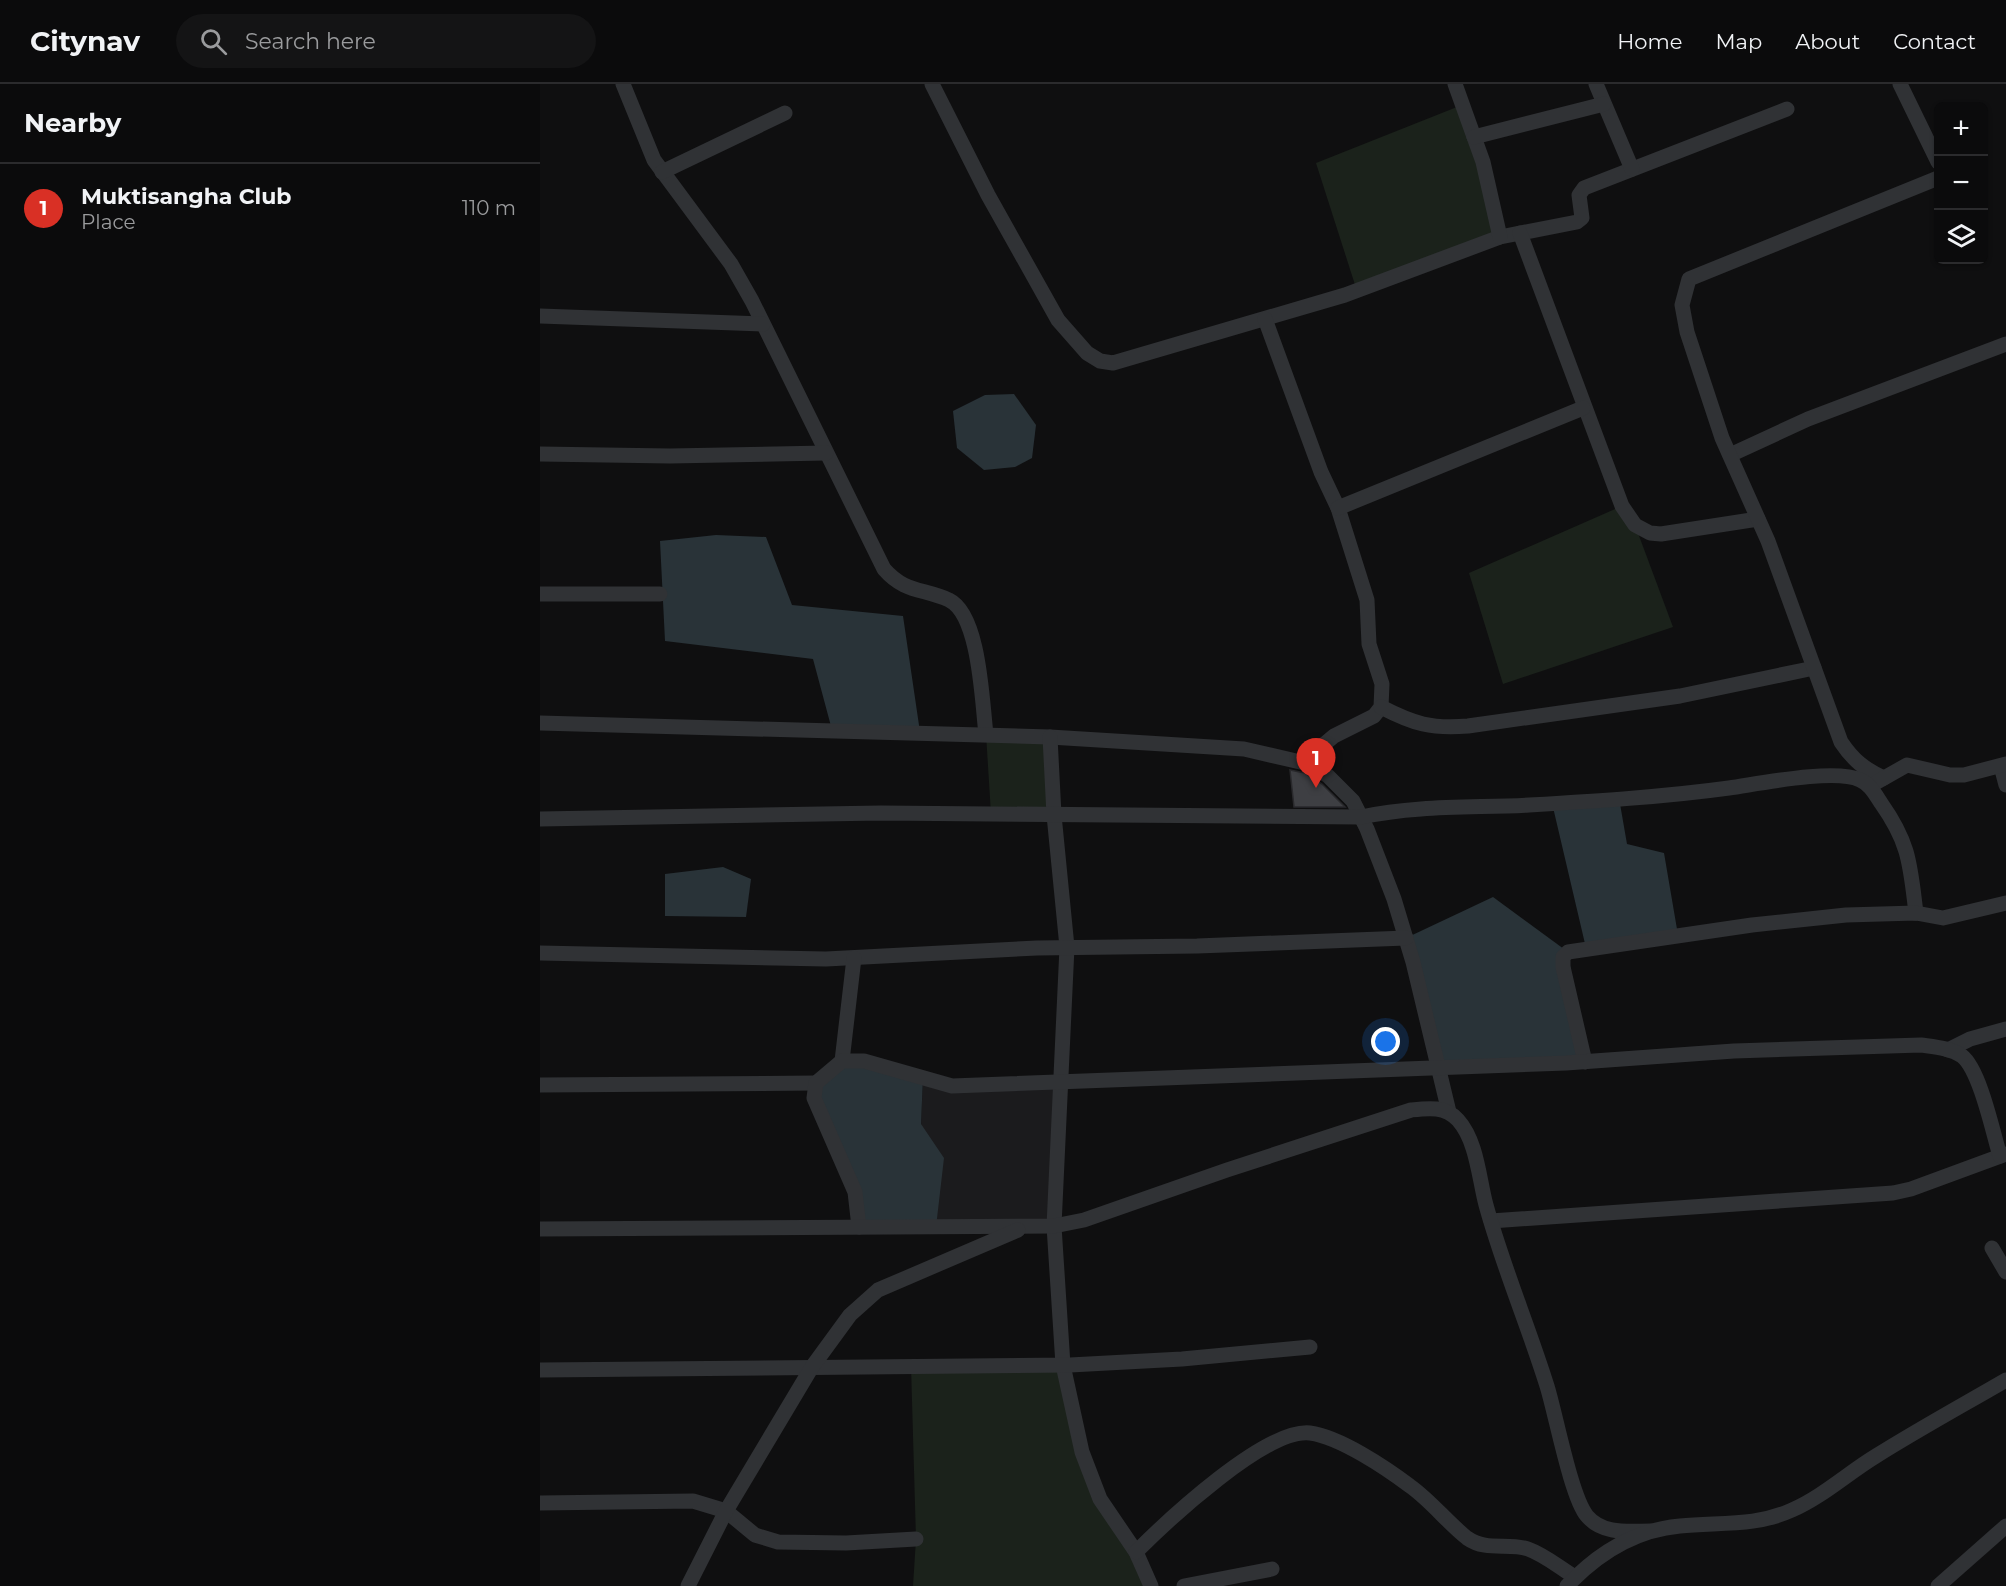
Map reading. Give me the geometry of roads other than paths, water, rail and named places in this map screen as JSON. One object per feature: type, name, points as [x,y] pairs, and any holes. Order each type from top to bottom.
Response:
[{"type":"street","points":[[622,84],[640,131],[662,172],[731,264],[884,569],[903,586],[940,597],[962,610],[974,643],[987,734]]},
{"type":"street","points":[[932,84],[1058,320],[1087,353],[1100,361],[1113,363],[1345,295],[1500,237],[1577,222],[1582,218],[1579,195],[1584,188],[1787,109]]},
{"type":"street","points":[[1455,84],[1483,162],[1500,237]]},
{"type":"street","points":[[1596,84],[1632,169]]},
{"type":"street","points":[[1900,84],[1935,156]]},
{"type":"street","points":[[1474,137],[1604,104]]},
{"type":"street","points":[[662,172],[785,113]]},
{"type":"street","points":[[1884,777],[1865,770],[1852,759],[1841,742],[1758,519],[1730,454],[1687,332],[1682,305],[1689,279],[1934,180]]},
{"type":"street","points":[[1520,233],[1583,408],[1622,507],[1635,525],[1650,533],[1661,534],[1758,519]]},
{"type":"street","points":[[540,316],[763,324]]},
{"type":"street","points":[[1265,319],[1321,472],[1338,508],[1367,600],[1369,644],[1382,684],[1381,707],[1374,716],[1318,747],[1303,762]]},
{"type":"street","points":[[1730,454],[1808,419],[2006,344]]},
{"type":"street","points":[[1338,508],[1583,408]]},
{"type":"street","points":[[540,454],[670,456],[826,453]]},
{"type":"street","points":[[540,594],[660,594]]},
{"type":"street","points":[[1381,707],[1412,723],[1439,728],[1468,726],[1680,696],[1814,668]]},
{"type":"street","points":[[540,723],[987,734],[1244,749],[1303,762],[1329,776],[1353,801],[1362,817],[1394,899],[1406,938],[1449,1112],[1467,1133],[1510,1284],[1546,1385],[1582,1508],[1587,1516],[1602,1528],[1618,1532],[1651,1531],[1680,1526],[1743,1524],[1765,1520],[1794,1510],[1876,1456],[2006,1380]]},
{"type":"street","points":[[1050,737],[1054,815],[1067,947],[1054,1226],[1063,1365],[1082,1452],[1100,1499],[1136,1551],[1151,1586]]},
{"type":"street","points":[[1870,787],[1907,765],[1957,775],[2003,765],[2006,785]]},
{"type":"street","points":[[540,819],[881,813],[1362,817],[1406,809],[1529,805],[1693,793],[1816,777],[1848,776],[1870,787],[1906,845],[1911,859],[1917,913]]},
{"type":"street","points":[[1585,1062],[1563,967],[1563,957],[1568,952],[1752,925],[1846,915],[1917,913],[1943,918],[2006,903]]},
{"type":"street","points":[[540,952],[854,958],[1067,947],[1197,946],[1406,938]]},
{"type":"street","points":[[842,1061],[854,958]]},
{"type":"street","points":[[1948,1050],[1970,1039],[2006,1029]]},
{"type":"street","points":[[540,1085],[816,1083],[842,1061],[864,1061],[952,1086],[1585,1062],[1734,1052],[1921,1045],[1948,1050],[1963,1057],[1973,1071],[2003,1155],[1911,1189],[1893,1193],[1491,1221]]},
{"type":"street","points":[[816,1083],[814,1098],[855,1192],[859,1227]]},
{"type":"street","points":[[540,1229],[1054,1226],[1084,1220],[1227,1170],[1412,1110],[1428,1108],[1449,1112]]},
{"type":"street","points":[[688,1586],[726,1511],[812,1367],[850,1315],[878,1290],[1028,1226]]},
{"type":"street","points":[[1992,1248],[2006,1272]]},
{"type":"street","points":[[540,1370],[1063,1365],[1182,1359],[1310,1347]]},
{"type":"street","points":[[1136,1551],[1170,1517],[1222,1475],[1274,1444],[1308,1433],[1344,1446],[1389,1471],[1429,1500],[1460,1531],[1477,1544],[1491,1547],[1526,1548],[1571,1582],[1600,1556],[1622,1542],[1651,1531]]},
{"type":"street","points":[[540,1503],[693,1501],[726,1511],[756,1535],[778,1542],[846,1543],[916,1539]]},
{"type":"street","points":[[1938,1586],[2006,1526]]},
{"type":"street","points":[[1184,1586],[1272,1569]]},
{"type":"place","name":"Muktisangha Club","points":[[1316,788]]}]
